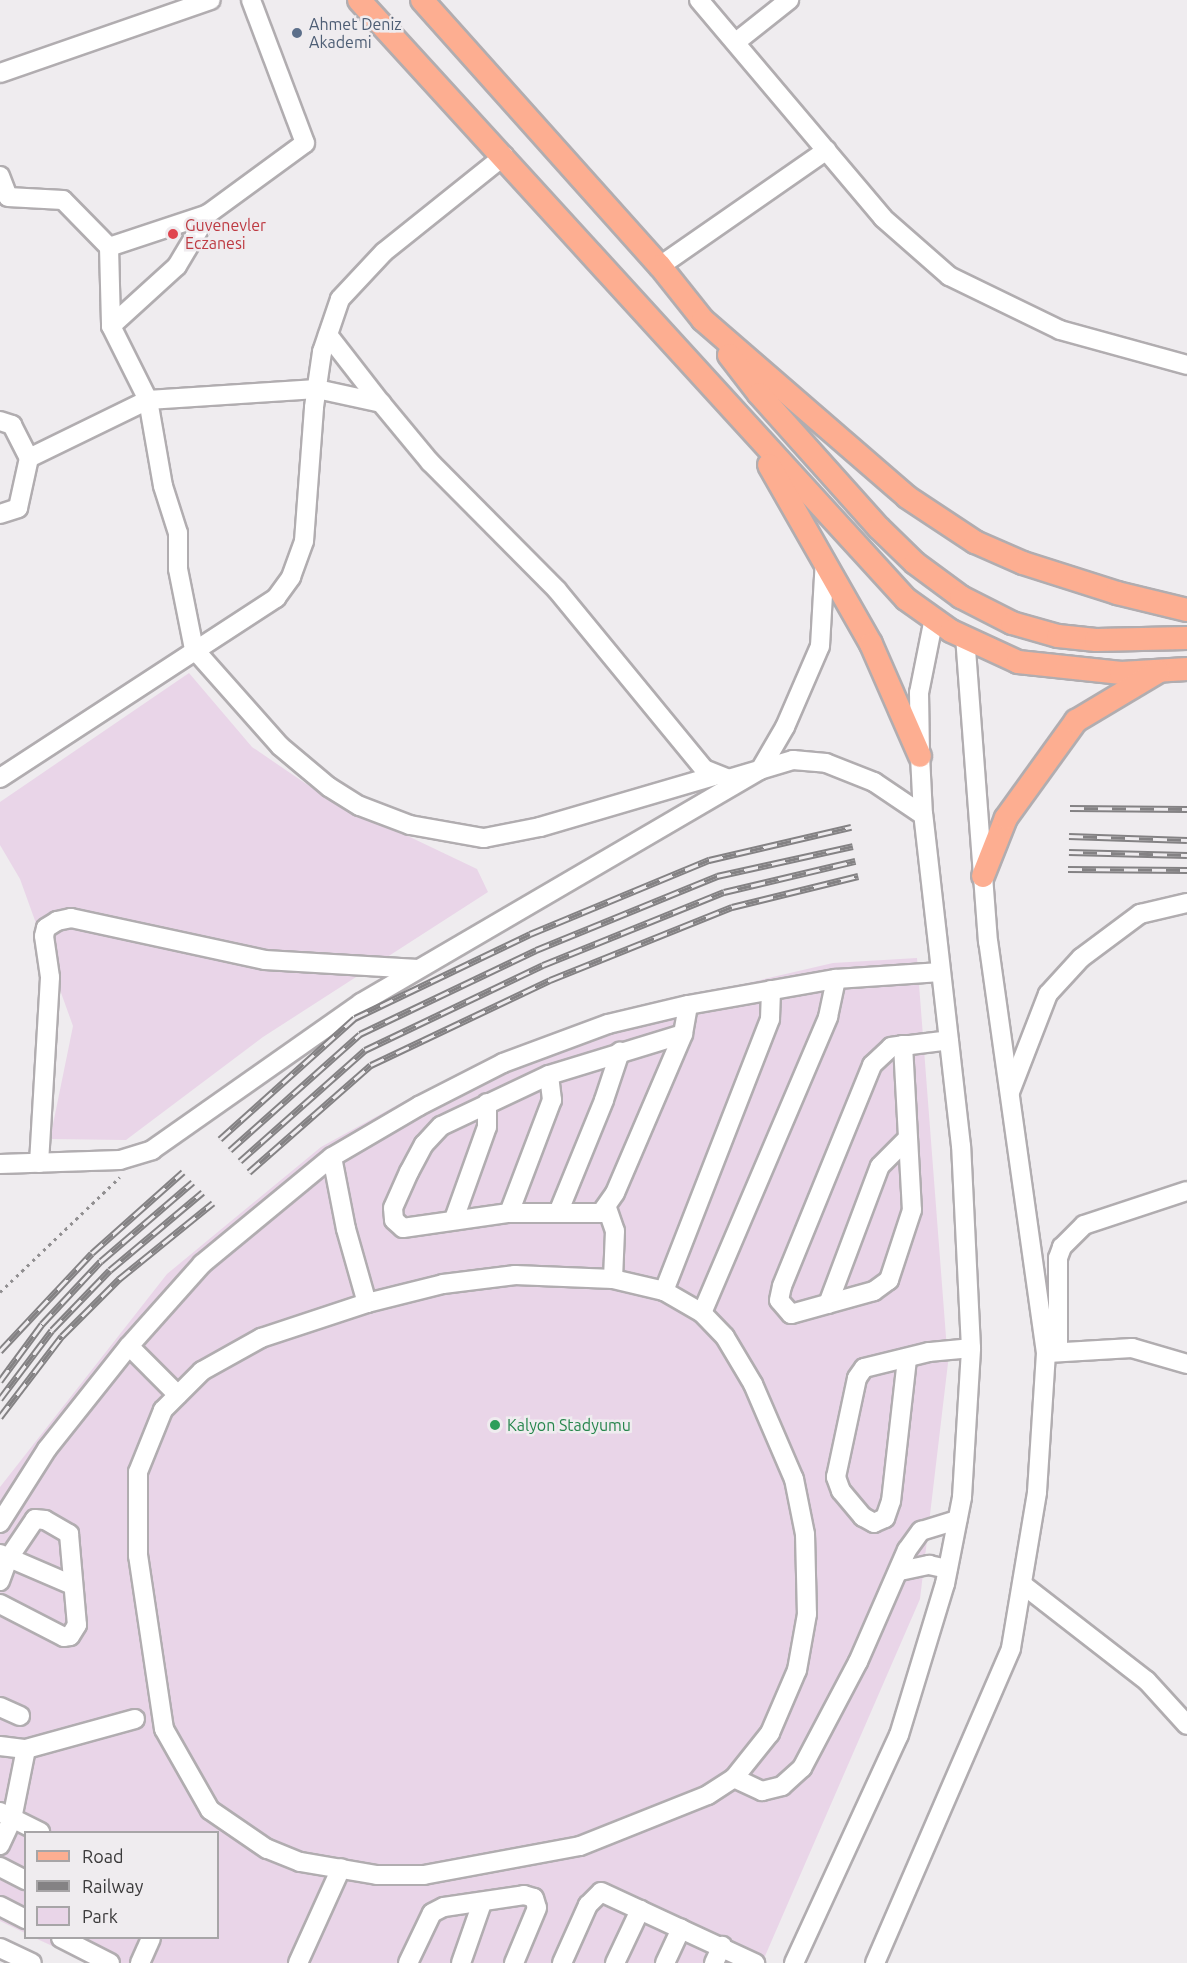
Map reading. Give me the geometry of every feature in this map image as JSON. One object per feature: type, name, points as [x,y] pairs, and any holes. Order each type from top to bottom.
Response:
[{"type":"main road","points":[[359,0],[504,156],[906,599],[965,638],[1018,662],[1063,670],[1187,669]]},
{"type":"main road","points":[[422,0],[660,266],[759,394],[879,528],[915,563],[973,604],[1012,623],[1058,636],[1095,640],[1187,638]]},
{"type":"main road","points":[[703,320],[907,497],[975,543],[1065,578],[1187,610]]},
{"type":"main road","points":[[740,417],[825,558],[872,644],[920,756]]},
{"type":"main road","points":[[934,618],[952,591]]},
{"type":"main road","points":[[965,638],[973,604]]},
{"type":"main road","points":[[983,876],[1006,818],[1076,721],[1160,671]]},
{"type":"street","points":[[0,73],[211,0]]},
{"type":"street","points":[[109,247],[208,214],[305,143],[251,0]]},
{"type":"street","points":[[699,0],[883,218],[949,276],[1060,330],[1187,364]]},
{"type":"street","points":[[736,42],[789,0]]},
{"type":"street","points":[[660,266],[827,150]]},
{"type":"street","points":[[0,778],[276,597],[291,577],[304,541],[317,389],[328,335],[340,299],[384,252],[504,156]]},
{"type":"street","points":[[0,176],[8,197],[63,200],[109,247],[111,326],[148,400],[163,486],[177,533],[178,569],[194,649],[280,746],[329,787],[360,806],[440,833],[484,838],[540,827],[714,776],[729,779],[793,760],[826,763],[874,782],[923,815]]},
{"type":"street","points":[[111,326],[177,266],[208,214]]},
{"type":"street","points":[[328,335],[430,462],[557,590],[714,776]]},
{"type":"street","points":[[29,458],[148,400],[317,389],[381,403]]},
{"type":"street","points":[[0,421],[12,425],[29,458],[18,508],[0,514]]},
{"type":"street","points":[[4,1168],[39,1163],[120,1160],[143,1155],[171,1140],[296,1046],[418,969],[760,770],[785,727],[820,646],[825,558]]},
{"type":"street","points":[[794,1963],[899,1735],[948,1569],[962,1497],[971,1348],[962,1146],[923,815],[920,756],[919,693],[934,618]]},
{"type":"street","points":[[965,638],[988,942],[1009,1093],[1052,1353]]},
{"type":"street","points":[[1009,1093],[1048,994],[1081,958],[1140,914],[1187,903]]},
{"type":"street","points":[[39,1163],[50,977],[44,936],[46,928],[57,921],[71,918],[265,960],[418,969]]},
{"type":"street","points":[[0,1523],[47,1449],[129,1346],[202,1264],[332,1157],[419,1106],[503,1063],[608,1024],[688,1005],[836,979],[941,972]]},
{"type":"street","points":[[702,1313],[828,1017],[836,979]]},
{"type":"street","points":[[664,1291],[770,1019],[771,990]]},
{"type":"street","points":[[613,1279],[615,1231],[607,1208],[683,1034],[688,1005]]},
{"type":"street","points":[[607,1208],[591,1214],[509,1213],[403,1227],[394,1220],[393,1208],[424,1144],[441,1126],[549,1075],[683,1034]]},
{"type":"street","points":[[903,1046],[911,1220],[889,1280],[874,1291],[791,1314],[779,1300],[782,1286],[872,1065],[891,1047],[949,1040]]},
{"type":"street","points":[[558,1213],[604,1100],[620,1052]]},
{"type":"street","points":[[509,1213],[552,1100],[549,1075]]},
{"type":"street","points":[[453,1220],[487,1127],[487,1103]]},
{"type":"street","points":[[828,1305],[880,1166],[907,1139]]},
{"type":"street","points":[[332,1157],[346,1228],[367,1303]]},
{"type":"street","points":[[874,1963],[1011,1648],[1037,1492],[1052,1353],[1058,1258],[1062,1247],[1084,1225],[1187,1191]]},
{"type":"street","points":[[515,1275],[613,1279],[664,1291],[702,1313],[725,1337],[773,1426],[794,1479],[805,1534],[807,1614],[796,1670],[770,1733],[734,1778],[658,1817],[580,1846],[424,1875],[377,1875],[300,1862],[267,1850],[210,1810],[164,1729],[138,1556],[138,1472],[163,1410],[202,1371],[261,1338],[367,1303],[443,1284],[515,1275]]},
{"type":"street","points":[[129,1346],[178,1395]]},
{"type":"street","points":[[907,1359],[891,1501],[885,1518],[874,1523],[863,1517],[841,1491],[836,1477],[853,1390],[864,1368],[907,1359],[971,1348]]},
{"type":"street","points":[[1052,1353],[1132,1348],[1187,1364]]},
{"type":"street","points":[[0,1581],[4,1557],[35,1519],[45,1520],[61,1527],[72,1542],[72,1585],[77,1625],[70,1636],[64,1637],[0,1604]]},
{"type":"street","points":[[734,1778],[762,1791],[782,1786],[802,1768],[854,1671],[900,1571],[907,1550],[921,1531],[957,1520]]},
{"type":"street","points":[[4,1557],[72,1585]]},
{"type":"street","points":[[900,1571],[929,1565],[948,1569]]},
{"type":"street","points":[[1022,1584],[1147,1681],[1187,1725]]},
{"type":"street","points":[[0,1707],[20,1716]]},
{"type":"street","points":[[0,1746],[26,1749],[135,1719]]},
{"type":"street","points":[[0,1845],[6,1815],[26,1749]]},
{"type":"street","points":[[6,1815],[36,1831]]},
{"type":"street","points":[[0,1868],[24,1879]]},
{"type":"street","points":[[298,1963],[341,1868]]},
{"type":"street","points":[[562,1963],[594,1896],[601,1892],[755,1963]]},
{"type":"street","points":[[408,1963],[432,1913],[444,1907],[524,1895],[534,1898],[536,1917],[514,1963]]},
{"type":"street","points":[[460,1963],[482,1903]]},
{"type":"street","points":[[0,1906],[24,1918]]},
{"type":"street","points":[[615,1963],[640,1910]]},
{"type":"street","points":[[665,1963],[681,1928]]},
{"type":"street","points":[[63,1939],[110,1963]]},
{"type":"street","points":[[140,1963],[148,1939]]},
{"type":"street","points":[[714,1963],[722,1946]]},
{"type":"street","points":[[0,1948],[32,1963]]},
{"type":"path","points":[[0,1292],[143,1155]]},
{"type":"green space","points":[[189,673],[252,747],[324,796],[477,869],[488,892],[263,1037],[126,1140],[50,1139],[73,1026],[20,879],[0,845],[0,802]]},
{"type":"green space","name":"Kalyon Stadyumu","points":[[917,958],[948,1363],[920,1599],[762,1963],[89,1963],[37,1939],[219,1939],[219,1831],[24,1831],[24,1933],[0,1921],[0,1487],[167,1274],[321,1147],[421,1092],[581,1022],[833,963]]},
{"type":"railway","points":[[1070,808],[1187,809]]},
{"type":"railway","points":[[220,1139],[355,1018],[530,934],[709,860],[851,827]]},
{"type":"railway","points":[[1069,836],[1187,840]]},
{"type":"railway","points":[[230,1150],[360,1034],[536,950],[717,876],[853,846]]},
{"type":"railway","points":[[1069,852],[1187,855]]},
{"type":"railway","points":[[240,1161],[365,1050],[543,965],[724,892],[855,861]]},
{"type":"railway","points":[[1068,869],[1187,870]]},
{"type":"railway","points":[[249,1172],[371,1065],[550,980],[732,907],[858,876]]},
{"type":"railway","points":[[0,1351],[92,1253],[183,1172]]},
{"type":"railway","points":[[0,1381],[42,1324],[101,1261],[193,1182]]},
{"type":"railway","points":[[0,1399],[52,1330],[110,1270],[203,1192]]},
{"type":"railway","points":[[0,1417],[62,1336],[119,1279],[213,1203]]},
{"type":"place","name":"Ahmet Deniz Akademi","points":[[297,33]]},
{"type":"place","name":"Guvenevler Eczanesi","points":[[173,234]]},
{"type":"place","name":"Kalyon Stadyumu","points":[[495,1425]]}]
